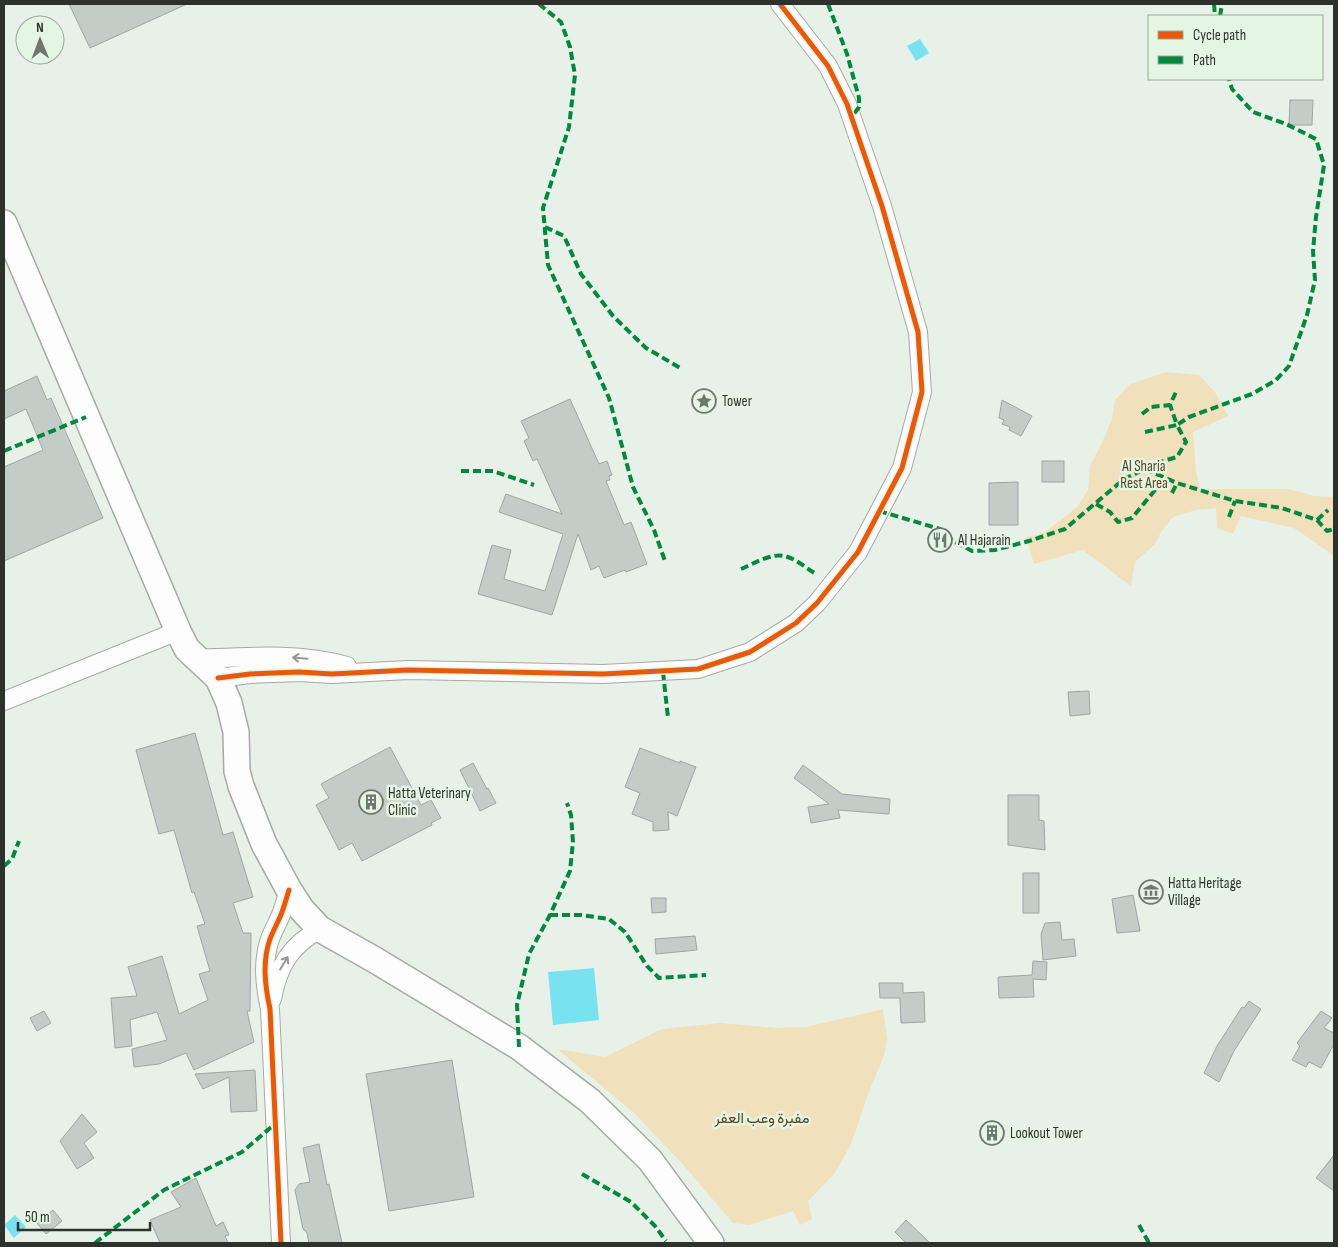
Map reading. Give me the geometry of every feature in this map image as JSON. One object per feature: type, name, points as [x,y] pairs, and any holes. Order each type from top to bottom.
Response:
[{"type":"main road","points":[[4,223],[178,631],[187,649],[195,659],[218,678],[229,703],[236,732],[237,771],[241,786],[264,844],[302,910],[320,928],[519,1047],[590,1101],[650,1160],[711,1243]]},
{"type":"street","points":[[218,678],[250,674],[299,672],[332,674],[365,671],[603,674],[698,669],[750,652],[796,623],[817,602],[858,552],[902,468],[922,392],[918,332],[882,206],[846,104],[828,66],[780,4]]},
{"type":"street","points":[[4,700],[178,631]]},
{"type":"street","points":[[195,659],[261,656],[286,657],[336,663],[365,671]]},
{"type":"street","points":[[281,1243],[270,1009],[266,990],[266,955],[270,938],[281,915],[289,890]]},
{"type":"street","points":[[270,1009],[275,982],[285,960],[300,942],[320,928]]},
{"type":"green space","name":"Al Sharia Rest Area","points":[[1166,372],[1199,375],[1215,392],[1228,416],[1193,432],[1196,471],[1200,489],[1289,489],[1314,496],[1334,497],[1334,557],[1294,528],[1241,516],[1233,534],[1217,528],[1216,508],[1196,510],[1173,517],[1161,532],[1155,544],[1135,562],[1131,586],[1083,550],[1034,564],[1026,537],[1044,533],[1077,507],[1088,490],[1090,465],[1112,419],[1115,400],[1130,384]]},
{"type":"green space","name":"مفبرة وعب العفر","points":[[883,1009],[887,1038],[885,1053],[851,1144],[835,1173],[808,1201],[812,1219],[800,1225],[793,1211],[749,1225],[733,1223],[680,1161],[633,1112],[557,1049],[605,1057],[662,1029],[720,1023],[777,1028],[806,1027]]},
{"type":"water","points":[[920,39],[929,53],[916,61],[907,46]]},
{"type":"water","points":[[594,968],[599,1020],[553,1025],[548,972]]},
{"type":"water","points":[[15,1215],[26,1227],[14,1238],[4,1225]]},
{"type":"building","points":[[69,4],[187,4],[90,48]]},
{"type":"building","points":[[1290,100],[1313,100],[1312,125],[1289,125]]},
{"type":"building","points":[[37,376],[47,400],[51,398],[103,518],[4,561],[4,467],[43,450],[26,409],[4,419],[4,391]]},
{"type":"building","points":[[570,399],[599,464],[607,461],[612,475],[609,476],[610,480],[606,481],[624,525],[631,522],[647,564],[604,578],[599,566],[591,570],[578,534],[552,615],[478,594],[492,545],[511,550],[504,579],[545,591],[563,534],[499,512],[506,494],[562,514],[537,459],[533,461],[524,441],[529,438],[521,421]]},
{"type":"building","points":[[1002,400],[1032,416],[1021,436],[1009,430],[1010,427],[1002,424],[1004,420],[999,418]]},
{"type":"building","points":[[1042,461],[1064,461],[1064,482],[1042,482]]},
{"type":"building","points":[[1018,482],[1018,525],[989,525],[989,483]]},
{"type":"building","points":[[1089,691],[1090,714],[1070,716],[1068,692]]},
{"type":"building","points":[[195,733],[223,835],[233,832],[253,897],[233,903],[243,933],[251,933],[250,1011],[247,1011],[254,1042],[194,1070],[186,1053],[159,1064],[134,1067],[132,1049],[167,1040],[157,1012],[130,1020],[132,1046],[115,1048],[111,998],[137,996],[128,967],[162,956],[179,1014],[208,1000],[199,974],[210,971],[197,926],[205,924],[194,892],[192,893],[174,830],[159,834],[136,750]]},
{"type":"building","name":"Hatta Veterinary Clinic","points":[[390,747],[421,805],[431,800],[441,818],[431,823],[432,825],[362,861],[352,843],[339,850],[316,805],[329,798],[321,784]]},
{"type":"building","points":[[640,748],[696,767],[677,816],[668,812],[669,830],[653,831],[653,822],[632,814],[640,793],[625,787]]},
{"type":"building","points":[[473,763],[496,803],[480,811],[460,770]]},
{"type":"building","points":[[803,765],[842,794],[890,799],[889,814],[838,810],[840,818],[811,823],[808,807],[829,804],[794,778]]},
{"type":"building","points":[[1008,795],[1039,795],[1039,820],[1044,821],[1045,850],[1008,845]]},
{"type":"building","points":[[1023,873],[1039,873],[1039,913],[1023,913]]},
{"type":"building","points":[[1133,895],[1140,931],[1117,933],[1112,899]]},
{"type":"building","points":[[651,898],[666,898],[666,912],[652,913]]},
{"type":"building","points":[[1060,922],[1062,940],[1074,939],[1076,956],[1043,960],[1041,934],[1045,923]]},
{"type":"building","points":[[695,936],[697,950],[656,954],[655,939]]},
{"type":"building","points":[[1033,961],[1047,962],[1046,980],[1033,979],[1034,997],[999,998],[998,977],[1032,975]]},
{"type":"building","points":[[879,983],[903,983],[903,993],[924,992],[925,1022],[901,1023],[900,998],[880,998]]},
{"type":"building","points":[[1249,1001],[1261,1009],[1234,1051],[1219,1082],[1204,1073],[1217,1046],[1242,1007],[1244,1008]]},
{"type":"building","points":[[44,1011],[51,1023],[37,1031],[30,1018]]},
{"type":"building","points":[[1321,1011],[1332,1018],[1324,1028],[1334,1033],[1334,1044],[1321,1068],[1309,1062],[1306,1067],[1292,1060],[1300,1046],[1297,1043]]},
{"type":"building","points":[[452,1060],[474,1197],[389,1211],[366,1074]]},
{"type":"building","points":[[255,1070],[257,1111],[231,1112],[229,1077],[203,1089],[195,1074]]},
{"type":"building","points":[[82,1114],[97,1132],[84,1143],[94,1158],[77,1169],[60,1141]]},
{"type":"building","name":"Lookout Tower","points":[[992,1123],[999,1126],[1002,1133],[999,1140],[992,1143],[985,1140],[982,1133],[985,1126]]},
{"type":"building","points":[[319,1144],[342,1243],[309,1243],[307,1233],[303,1229],[295,1190],[299,1184],[310,1182],[303,1148]]},
{"type":"building","points":[[1334,1155],[1334,1191],[1316,1178]]},
{"type":"building","points":[[196,1178],[216,1226],[223,1222],[229,1235],[225,1236],[228,1243],[160,1243],[150,1220],[181,1207],[171,1192]]},
{"type":"building","points":[[53,1210],[62,1221],[46,1234],[37,1223]]},
{"type":"building","points":[[906,1220],[930,1243],[906,1243],[895,1232]]},
{"type":"marked path","points":[[539,4],[561,22],[570,47],[575,75],[569,127],[543,208],[548,265],[609,398],[633,487],[654,530],[665,561]]},
{"type":"marked path","points":[[828,4],[847,54],[859,98],[859,107],[851,118]]},
{"type":"marked path","points":[[1214,4],[1215,15]]},
{"type":"marked path","points":[[1220,15],[1222,4]]},
{"type":"marked path","points":[[879,511],[940,529],[953,541],[972,551],[995,550],[1065,529],[1124,479],[1160,462],[1177,457],[1186,442],[1177,425],[1189,417],[1252,394],[1276,380],[1289,366],[1307,315],[1315,280],[1313,251],[1324,165],[1316,139],[1286,124],[1253,112],[1232,89],[1229,80]]},
{"type":"marked path","points":[[545,227],[564,236],[581,274],[613,316],[646,348],[682,369]]},
{"type":"marked path","points":[[1142,414],[1151,407],[1170,405],[1176,392]]},
{"type":"marked path","points":[[1145,432],[1177,425],[1170,405]]},
{"type":"marked path","points":[[4,451],[86,417]]},
{"type":"marked path","points":[[1145,469],[1177,483],[1235,501],[1282,508],[1317,520],[1327,531],[1334,529]]},
{"type":"marked path","points":[[461,471],[493,471],[534,485]]},
{"type":"marked path","points":[[1096,504],[1110,512],[1118,522],[1132,518],[1165,478]]},
{"type":"marked path","points":[[1172,493],[1177,483]]},
{"type":"marked path","points":[[1229,517],[1235,501]]},
{"type":"marked path","points":[[1317,520],[1328,510]]},
{"type":"marked path","points":[[741,569],[779,555],[792,559],[816,574]]},
{"type":"marked path","points":[[663,672],[668,718]]},
{"type":"marked path","points":[[519,1047],[517,1005],[529,954],[550,915],[570,871],[573,842],[571,815],[567,803]]},
{"type":"marked path","points":[[4,866],[12,859],[19,841]]},
{"type":"marked path","points":[[550,915],[581,915],[609,919],[625,932],[647,966],[659,978],[706,975]]},
{"type":"marked path","points":[[95,1243],[164,1190],[242,1152],[276,1123]]},
{"type":"marked path","points":[[582,1174],[631,1202],[655,1226],[666,1241]]},
{"type":"marked path","points":[[1139,1225],[1149,1243]]},
{"type":"cycle path","points":[[218,678],[250,674],[299,672],[332,674],[408,670],[603,674],[698,669],[750,652],[796,623],[817,603],[858,552],[902,468],[922,392],[918,332],[882,206],[847,104],[828,66],[780,4]]},
{"type":"cycle path","points":[[281,1243],[270,1009],[265,965],[267,948],[289,890]]},
{"type":"place","name":"Tower","points":[[704,401]]},
{"type":"place","name":"Al Hajarain","points":[[940,540]]},
{"type":"place","name":"Hatta Veterinary Clinic","points":[[371,802]]},
{"type":"place","name":"Hatta Heritage Village","points":[[1151,892]]},
{"type":"place","name":"Lookout Tower","points":[[992,1133]]}]
